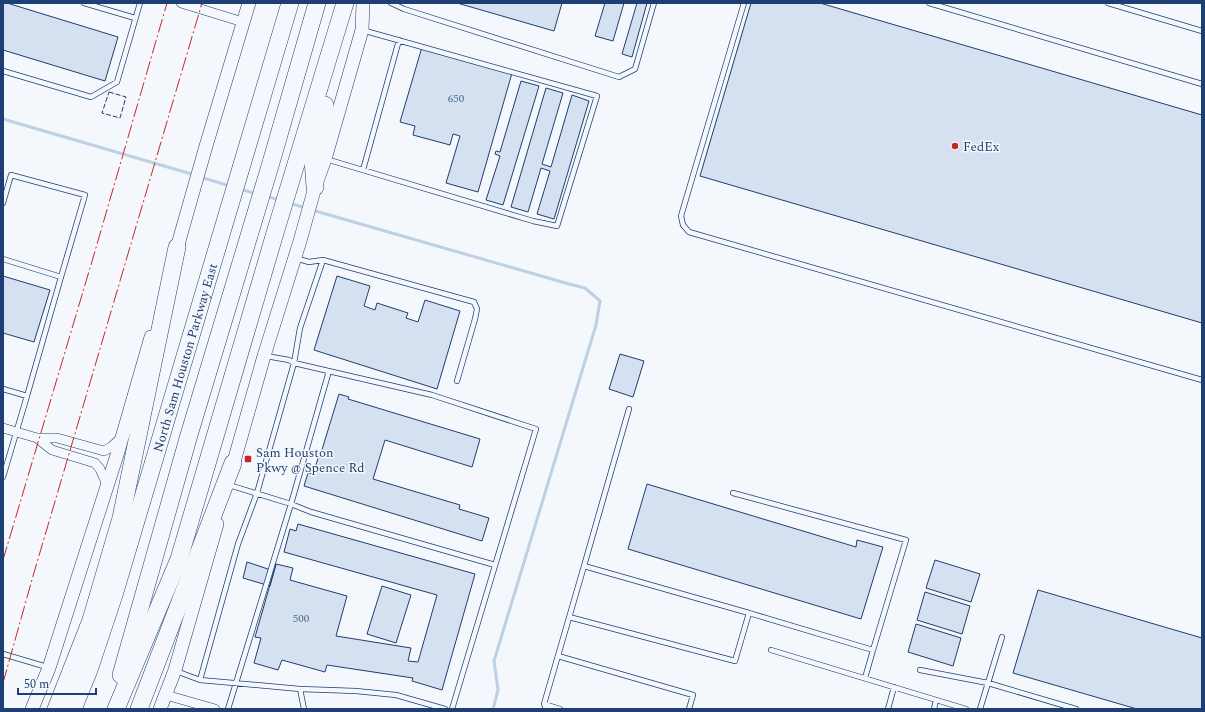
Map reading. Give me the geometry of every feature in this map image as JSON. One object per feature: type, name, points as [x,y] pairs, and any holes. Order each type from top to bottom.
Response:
[{"type":"highway","name":"North Sam Houston Parkway East","points":[[73,709],[89,670],[114,595],[290,3]]},
{"type":"highway","name":"North Sam Houston Parkway East","points":[[111,709],[189,435],[270,166],[317,3]]},
{"type":"highway","points":[[116,709],[179,559],[275,233],[345,3]]},
{"type":"highway","points":[[315,187],[313,159],[349,3]]},
{"type":"highway","points":[[56,709],[91,620],[121,518],[177,247]]},
{"type":"highway","points":[[139,709],[233,462]]},
{"type":"main road","points":[[32,709],[49,668],[122,437],[249,3]]},
{"type":"main road","points":[[160,709],[174,670],[229,485],[233,462],[264,356],[295,258],[315,187],[325,159],[362,30],[363,3]]},
{"type":"street","points":[[181,3],[243,22]]},
{"type":"street","points":[[3,428],[37,438],[57,438],[104,451],[122,437]]},
{"type":"street","points":[[37,438],[52,450],[95,464],[100,469],[107,485]]},
{"type":"street","points":[[166,694],[215,709]]},
{"type":"lane","points":[[84,3],[135,18]]},
{"type":"lane","points":[[3,71],[91,97],[117,82],[140,3]]},
{"type":"lane","points":[[391,3],[404,9],[619,78],[635,69],[654,3]]},
{"type":"lane","points":[[404,9],[406,3]]},
{"type":"lane","points":[[744,3],[681,216],[683,225],[689,232],[1202,380]]},
{"type":"lane","points":[[930,3],[1202,84]]},
{"type":"lane","points":[[1108,3],[1202,30]]},
{"type":"lane","points":[[325,159],[533,221],[557,226],[597,96],[362,30]]},
{"type":"lane","points":[[363,170],[400,40]]},
{"type":"lane","points":[[3,203],[11,175],[85,195],[17,432],[5,465],[3,477]]},
{"type":"lane","points":[[295,258],[309,262],[323,260],[474,302],[477,310],[457,381]]},
{"type":"lane","points":[[3,259],[61,276]]},
{"type":"lane","points":[[200,680],[238,544],[256,493],[294,363],[300,328],[323,260]]},
{"type":"lane","points":[[264,356],[289,360],[294,363],[432,395],[536,429],[452,709]]},
{"type":"lane","points":[[228,709],[291,504],[329,371]]},
{"type":"lane","points":[[3,389],[27,396]]},
{"type":"lane","points":[[560,709],[545,707],[558,656],[629,409]]},
{"type":"lane","points":[[229,485],[291,504],[311,512],[495,565]]},
{"type":"lane","points":[[733,493],[906,540],[864,678]]},
{"type":"lane","points":[[584,566],[873,650]]},
{"type":"lane","points":[[569,617],[735,662],[749,613]]},
{"type":"lane","points":[[980,709],[1002,637]]},
{"type":"lane","points":[[771,650],[966,709]]},
{"type":"lane","points":[[3,654],[49,668]]},
{"type":"lane","points":[[558,656],[693,695],[689,709]]},
{"type":"lane","points":[[174,670],[200,680],[396,695],[445,709]]},
{"type":"lane","points":[[920,670],[988,683],[1066,708],[1076,709]]},
{"type":"lane","points":[[888,709],[894,687]]},
{"type":"lane","points":[[300,688],[304,709]]},
{"type":"lane","points":[[934,709],[936,700]]},
{"type":"building","points":[[3,3],[118,37],[105,81],[3,50]]},
{"type":"building","points":[[457,3],[562,3],[554,31]]},
{"type":"building","points":[[605,3],[624,3],[613,41],[595,36]]},
{"type":"building","points":[[637,3],[647,3],[632,57],[622,54]]},
{"type":"building","name":"FedEx","points":[[751,3],[820,3],[1202,115],[1202,323],[700,176]]},
{"type":"building","points":[[422,47],[512,73],[478,192],[446,183],[460,136],[453,134],[450,145],[413,135],[415,126],[400,122]]},
{"type":"building","points":[[521,81],[539,86],[503,205],[486,200],[500,156],[495,154],[496,151],[500,152]]},
{"type":"building","points":[[546,88],[563,93],[542,164],[551,167],[572,95],[589,101],[554,219],[537,214],[550,171],[541,168],[528,212],[511,207]]},
{"type":"building","points":[[3,276],[50,290],[34,342],[3,333]]},
{"type":"building","points":[[337,276],[370,286],[364,306],[375,310],[377,303],[408,313],[406,318],[418,322],[425,300],[460,311],[437,389],[314,350]]},
{"type":"building","points":[[620,354],[644,361],[633,397],[609,389]]},
{"type":"building","points":[[339,394],[349,397],[348,399],[480,439],[472,467],[385,440],[373,479],[460,505],[459,509],[489,518],[482,541],[304,486],[308,473],[313,474],[320,452],[321,453]]},
{"type":"building","points":[[647,484],[856,547],[857,540],[883,547],[861,619],[628,549]]},
{"type":"building","points":[[298,524],[475,574],[442,690],[412,681],[413,678],[327,665],[325,672],[282,660],[278,670],[254,663],[261,638],[255,637],[276,564],[293,568],[290,580],[347,596],[336,636],[411,648],[408,661],[418,662],[437,595],[284,552],[290,529],[296,531]]},
{"type":"building","points":[[935,560],[980,574],[971,602],[926,588]]},
{"type":"building","points":[[247,562],[271,570],[273,563],[276,564],[270,586],[243,578]]},
{"type":"building","points":[[382,586],[411,595],[396,643],[367,634]]},
{"type":"building","points":[[1038,590],[1202,638],[1202,709],[1137,709],[1013,673]]},
{"type":"building","points":[[925,592],[970,606],[962,634],[917,620]]},
{"type":"building","points":[[916,624],[961,638],[953,666],[908,652]]},
{"type":"waterway","points":[[3,119],[195,175]]},
{"type":"waterway","points":[[200,177],[230,186]]},
{"type":"waterway","points":[[241,189],[256,194]]},
{"type":"waterway","points":[[266,196],[279,200]]},
{"type":"waterway","points":[[289,203],[306,208]]},
{"type":"waterway","points":[[312,210],[585,288],[600,301],[596,325],[494,661],[498,690],[493,709]]},
{"type":"fence","points":[[109,92],[126,97],[120,118],[102,113],[109,92]]},
{"type":"power","points":[[3,560],[167,3]]},
{"type":"power","points":[[3,683],[33,576],[202,3]]},
{"type":"place","name":"FedEx","points":[[955,146]]},
{"type":"place","name":"Sam Houston Pkwy @ Spence Rd","points":[[248,459]]}]
